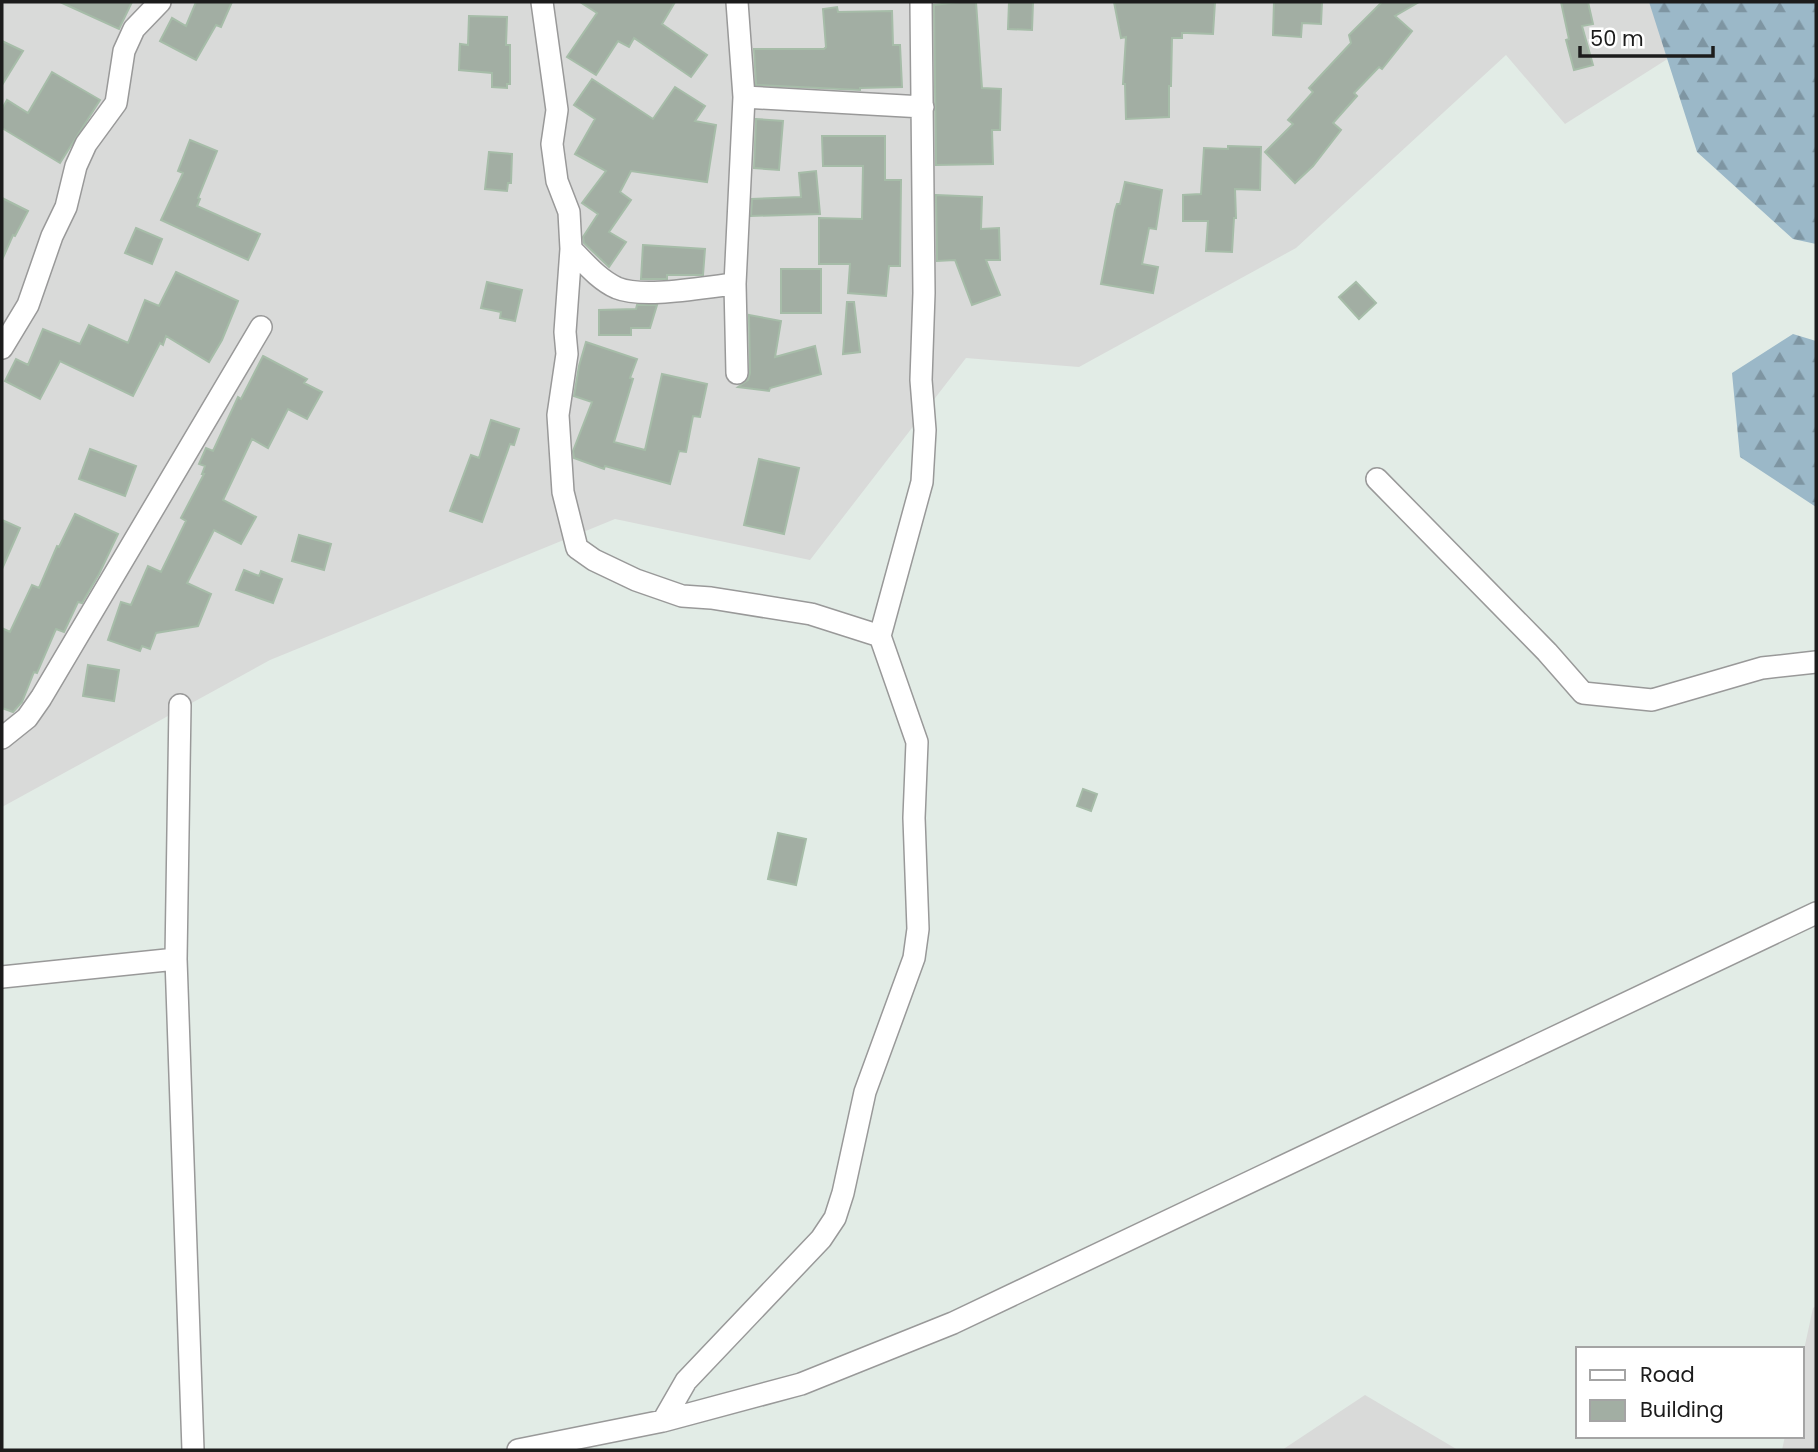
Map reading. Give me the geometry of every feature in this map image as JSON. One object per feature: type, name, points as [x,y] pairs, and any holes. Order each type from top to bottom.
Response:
[{"type":"street","points":[[2,348],[28,305],[52,236],[66,207],[76,166],[86,144],[116,103],[124,51],[134,29],[160,2]]},
{"type":"street","points":[[542,2],[557,110],[552,144],[557,181],[569,212],[571,249],[565,332],[567,354],[558,415],[563,492],[577,548],[594,560],[636,580],[682,596],[811,614],[880,636]]},
{"type":"street","points":[[737,2],[744,97],[735,284],[737,373]]},
{"type":"street","points":[[663,1421],[686,1381],[821,1239],[835,1218],[844,1192],[865,1092],[915,958],[918,929],[916,742],[880,636],[922,482],[925,430],[921,380],[924,293],[921,2]]},
{"type":"street","points":[[744,97],[923,107]]},
{"type":"street","points":[[571,249],[599,276],[615,287],[635,293],[735,284]]},
{"type":"street","points":[[2,738],[27,718],[41,698],[261,327]]},
{"type":"street","points":[[1377,479],[1583,692],[1652,700],[1762,668],[1816,662]]},
{"type":"street","points":[[180,705],[176,959],[193,1450]]},
{"type":"street","points":[[518,1450],[663,1421],[801,1384],[953,1323],[1816,913]]},
{"type":"street","points":[[2,978],[176,959]]},
{"type":"shaded area","points":[[2,2],[1649,2],[1669,58],[1565,124],[1506,55],[1296,248],[1079,367],[966,358],[810,560],[615,519],[270,660],[2,807]]},
{"type":"shaded area","points":[[1816,1306],[1816,1450],[1782,1450],[1785,1438],[1804,1438],[1804,1350],[1813,1308]]},
{"type":"shaded area","points":[[1365,1395],[1458,1450],[1282,1450]]},
{"type":"green space","points":[[1649,2],[1816,2],[1816,244],[1793,239],[1697,152]]},
{"type":"green space","points":[[1793,334],[1816,341],[1816,507],[1740,457],[1732,373]]},
{"type":"building","points":[[60,2],[132,2],[119,29]]},
{"type":"building","points":[[196,2],[232,2],[221,27],[216,25],[196,60],[160,41],[172,18],[186,26]]},
{"type":"building","points":[[580,2],[675,2],[662,24],[707,55],[691,77],[634,38],[629,47],[618,41],[596,75],[567,57],[597,13]]},
{"type":"building","points":[[976,2],[982,88],[1001,89],[1000,130],[992,130],[993,164],[936,165],[934,5]]},
{"type":"building","points":[[1009,2],[1033,2],[1032,30],[1008,29]]},
{"type":"building","points":[[1114,2],[1215,2],[1213,34],[1182,33],[1182,38],[1172,38],[1169,117],[1126,119],[1123,84],[1126,37],[1121,38]]},
{"type":"building","points":[[1274,2],[1322,2],[1321,24],[1302,23],[1301,37],[1273,35]]},
{"type":"building","points":[[1382,2],[1419,2],[1395,16],[1412,31],[1382,69],[1379,67],[1354,93],[1357,96],[1333,123],[1341,130],[1313,166],[1295,183],[1265,152],[1293,124],[1288,120],[1313,92],[1309,88],[1351,43],[1349,35]]},
{"type":"building","points":[[1561,2],[1588,2],[1593,24],[1582,26],[1593,65],[1574,70],[1566,40],[1569,39]]},
{"type":"building","points":[[837,7],[838,12],[892,11],[893,45],[900,45],[902,87],[860,90],[756,85],[754,49],[824,49],[823,9]]},
{"type":"building","points":[[469,16],[507,17],[506,45],[510,45],[510,84],[507,84],[507,88],[492,87],[492,73],[459,70],[460,44],[468,45]]},
{"type":"building","points":[[2,41],[23,51],[2,85]]},
{"type":"building","points":[[52,72],[100,100],[60,163],[2,128],[2,109],[7,100],[28,113]]},
{"type":"building","points":[[592,79],[653,119],[675,87],[705,106],[695,121],[716,125],[707,182],[631,171],[620,192],[631,200],[609,232],[626,242],[609,267],[584,243],[583,237],[598,214],[582,203],[606,171],[575,154],[595,119],[574,105]]},
{"type":"building","points":[[756,119],[783,121],[779,170],[754,168]]},
{"type":"building","points":[[822,136],[885,136],[885,180],[901,180],[900,266],[889,266],[886,296],[848,293],[850,264],[819,264],[819,218],[862,219],[863,166],[823,166]]},
{"type":"building","points":[[190,140],[217,151],[197,206],[260,234],[248,260],[161,220],[183,173],[178,171]]},
{"type":"building","points":[[1228,146],[1261,147],[1260,190],[1235,189],[1236,218],[1232,252],[1206,251],[1208,221],[1183,221],[1183,195],[1201,194],[1204,148],[1228,149]]},
{"type":"building","points":[[489,152],[512,154],[511,183],[508,183],[507,191],[485,189]]},
{"type":"building","points":[[816,171],[820,214],[751,216],[752,199],[801,197],[799,173]]},
{"type":"building","points":[[1125,182],[1162,190],[1156,229],[1149,228],[1142,264],[1158,267],[1153,293],[1101,284],[1115,210],[1117,204],[1120,204]]},
{"type":"building","points":[[936,195],[982,197],[981,229],[999,228],[1000,260],[986,260],[1000,295],[972,305],[955,260],[937,261]]},
{"type":"building","points":[[2,198],[28,211],[2,260]]},
{"type":"building","points":[[136,228],[162,239],[152,264],[125,253]]},
{"type":"building","points":[[643,245],[705,249],[703,275],[667,275],[667,279],[641,279]]},
{"type":"building","points":[[781,269],[821,269],[821,313],[781,313]]},
{"type":"building","points":[[176,272],[238,301],[222,340],[209,362],[166,336],[133,396],[60,361],[40,399],[5,381],[16,359],[28,365],[43,329],[80,344],[89,325],[128,343],[145,300],[159,306]]},
{"type":"building","points":[[487,282],[522,290],[515,321],[500,318],[501,312],[481,308]]},
{"type":"building","points":[[1356,282],[1376,303],[1359,319],[1339,297]]},
{"type":"building","points":[[847,302],[854,302],[860,352],[843,354]]},
{"type":"building","points":[[637,305],[657,305],[650,328],[631,328],[631,335],[599,335],[599,310],[636,309]]},
{"type":"building","points":[[749,315],[781,321],[775,357],[815,346],[821,374],[770,388],[769,391],[738,387],[748,380],[750,373]]},
{"type":"building","points":[[586,342],[637,359],[614,442],[645,450],[662,374],[707,384],[700,417],[693,416],[686,452],[679,451],[670,484],[605,466],[604,469],[574,458],[573,451],[592,402],[574,396]]},
{"type":"building","points":[[263,356],[307,379],[304,383],[322,392],[307,419],[288,409],[268,448],[252,439],[223,500],[256,517],[241,544],[214,530],[187,583],[211,594],[198,626],[156,633],[150,649],[142,646],[140,651],[108,640],[121,602],[131,605],[148,566],[161,572],[186,521],[181,518],[204,474],[205,466],[199,464],[206,448],[213,451],[238,397],[241,399]]},
{"type":"building","points":[[491,420],[519,429],[514,445],[510,444],[482,522],[450,511],[471,455],[479,458]]},
{"type":"building","points":[[90,449],[136,466],[125,496],[79,479]]},
{"type":"building","points":[[759,459],[799,468],[784,534],[744,525]]},
{"type":"building","points":[[75,514],[118,534],[99,574],[82,603],[78,602],[64,632],[56,629],[22,702],[13,712],[2,708],[2,628],[10,632],[32,585],[39,588],[57,546],[59,547]]},
{"type":"building","points":[[2,520],[20,528],[2,569]]},
{"type":"building","points":[[299,535],[331,544],[324,570],[292,561]]},
{"type":"building","points":[[244,570],[259,576],[261,571],[282,579],[273,603],[236,590]]},
{"type":"building","points":[[88,665],[119,670],[114,701],[83,696]]},
{"type":"building","points":[[1083,789],[1097,794],[1091,811],[1077,806]]},
{"type":"building","points":[[778,833],[806,839],[796,885],[768,879]]}]
